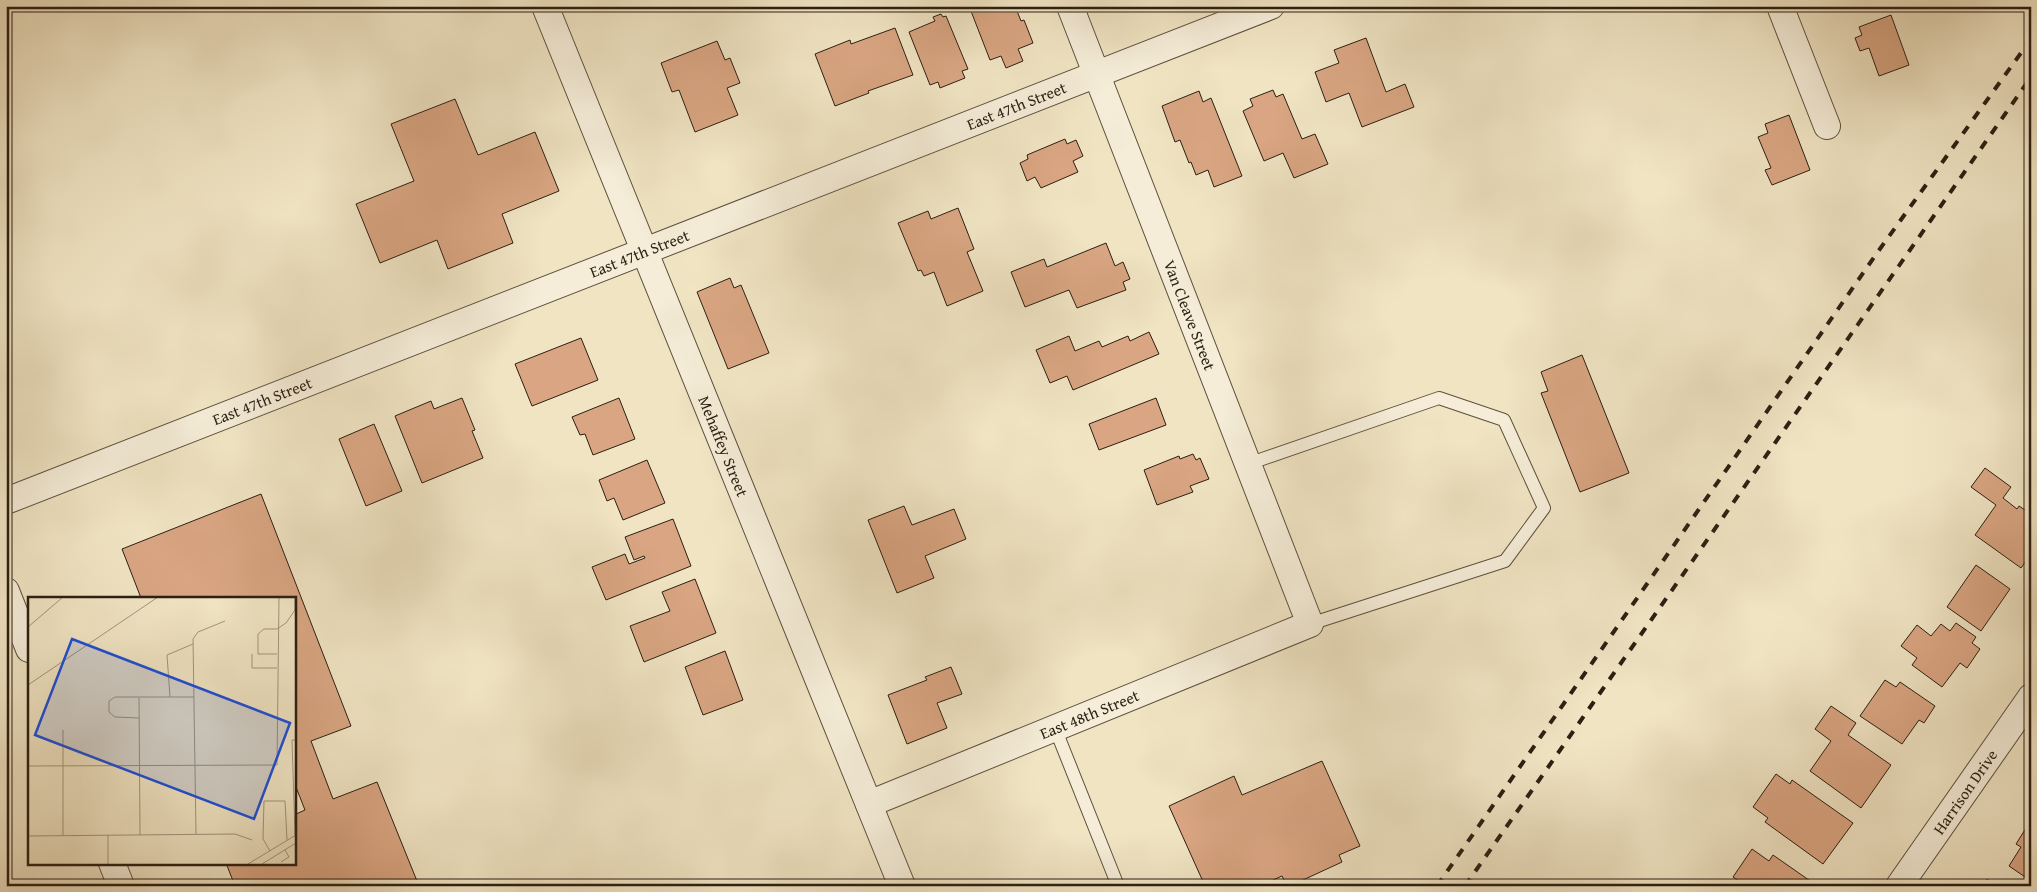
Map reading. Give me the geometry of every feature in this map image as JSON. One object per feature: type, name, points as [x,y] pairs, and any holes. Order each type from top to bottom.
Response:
[{"type":"street","name":"Mehaffey Street","points":[[545,6],[643,252],[902,886]]},
{"type":"street","name":"Van Cleave Street","points":[[1070,6],[1310,624]]},
{"type":"street","name":"East 47th Street","points":[[6,500],[1271,6]]},
{"type":"street","points":[[1780,6],[1826,126]]},
{"type":"street","points":[[6,591],[28,646]]},
{"type":"street","name":"East 48th Street","points":[[869,804],[1310,624]]},
{"type":"street","name":"Harrison Drive","points":[[1899,886],[2031,697]]},
{"type":"street","points":[[112,864],[121,886]]},
{"type":"lane","points":[[1248,464],[1440,398],[1504,420],[1544,508],[1505,561],[1310,624]]},
{"type":"lane","points":[[1055,728],[1118,886]]},
{"type":"building","points":[[969,6],[1015,6],[1021,21],[1024,20],[1033,43],[1018,49],[1023,61],[1006,68],[1001,56],[990,60]]},
{"type":"building","points":[[941,14],[943,17],[946,16],[968,69],[962,71],[965,78],[940,88],[938,82],[930,85],[909,32],[935,21],[933,17]]},
{"type":"building","points":[[1891,15],[1909,65],[1879,76],[1869,48],[1860,51],[1855,38],[1862,35],[1859,27]]},
{"type":"building","points":[[895,28],[913,75],[868,91],[869,93],[835,106],[815,54],[850,40],[851,44]]},
{"type":"building","points":[[1366,38],[1386,92],[1405,84],[1414,107],[1362,127],[1349,93],[1326,102],[1315,72],[1339,63],[1334,50]]},
{"type":"building","points":[[717,41],[725,60],[730,58],[740,83],[727,88],[738,115],[695,132],[679,90],[672,92],[661,63]]},
{"type":"building","points":[[1273,90],[1276,97],[1283,94],[1302,139],[1315,134],[1328,164],[1294,178],[1283,153],[1264,161],[1243,111],[1253,106],[1250,99]]},
{"type":"building","points":[[1199,91],[1203,102],[1211,98],[1242,176],[1214,187],[1208,170],[1196,175],[1180,140],[1175,142],[1162,106]]},
{"type":"building","points":[[455,99],[478,155],[535,132],[559,191],[502,214],[513,243],[448,269],[437,240],[380,263],[356,204],[414,181],[391,124]]},
{"type":"building","points":[[1789,115],[1810,170],[1772,185],[1765,170],[1771,168],[1758,137],[1768,133],[1765,124]]},
{"type":"building","points":[[1065,139],[1067,144],[1076,140],[1083,156],[1073,161],[1078,172],[1041,188],[1035,177],[1027,181],[1020,163],[1028,159],[1027,155]]},
{"type":"building","points":[[958,208],[974,249],[967,252],[983,291],[947,306],[934,272],[924,276],[921,270],[918,271],[898,223],[928,211],[931,219]]},
{"type":"building","points":[[1106,243],[1115,266],[1123,262],[1130,279],[1123,282],[1126,290],[1077,308],[1069,290],[1025,307],[1011,272],[1044,259],[1047,267]]},
{"type":"building","points":[[730,278],[734,288],[741,285],[769,353],[728,369],[697,292]]},
{"type":"building","points":[[1149,332],[1159,354],[1073,390],[1067,376],[1050,383],[1036,350],[1069,336],[1075,351],[1099,341],[1102,347],[1128,336],[1130,341]]},
{"type":"building","points":[[581,338],[598,380],[532,406],[515,364]]},
{"type":"building","points":[[1582,355],[1629,473],[1580,492],[1541,393],[1548,391],[1541,372]]},
{"type":"building","points":[[462,398],[475,430],[472,431],[483,458],[422,483],[395,416],[431,401],[434,409]]},
{"type":"building","points":[[619,398],[635,439],[593,455],[585,434],[580,435],[572,417]]},
{"type":"building","points":[[1156,398],[1166,425],[1099,450],[1089,424]]},
{"type":"building","points":[[374,424],[402,491],[366,506],[339,439]]},
{"type":"building","points":[[1193,454],[1196,460],[1200,458],[1209,479],[1190,486],[1193,492],[1157,505],[1144,470],[1179,456],[1180,459]]},
{"type":"building","points":[[647,460],[665,503],[623,520],[614,498],[607,501],[599,480]]},
{"type":"building","points":[[1985,468],[2011,487],[2003,498],[2017,509],[2019,506],[2031,514],[2031,554],[2021,568],[1975,535],[1996,505],[1971,487]]},
{"type":"building","points":[[261,494],[351,726],[311,741],[333,799],[377,782],[419,886],[235,886],[226,864],[295,864],[295,815],[305,810],[295,785],[295,597],[141,597],[122,549]]},
{"type":"building","points":[[904,506],[912,525],[954,509],[966,539],[925,556],[934,578],[897,593],[868,520]]},
{"type":"building","points":[[673,519],[691,566],[606,600],[592,567],[625,554],[629,564],[645,558],[644,556],[634,560],[625,537]]},
{"type":"building","points":[[1976,565],[2010,589],[1981,631],[1947,607]]},
{"type":"building","points":[[695,579],[716,633],[644,662],[630,626],[670,611],[662,592]]},
{"type":"building","points":[[1956,623],[1976,637],[1972,643],[1980,649],[1967,668],[1960,663],[1942,687],[1912,665],[1917,658],[1901,646],[1917,625],[1931,636],[1941,624],[1950,631]]},
{"type":"building","points":[[725,651],[743,700],[703,715],[685,667]]},
{"type":"building","points":[[951,667],[962,694],[937,703],[947,728],[907,744],[888,695],[927,680],[925,677]]},
{"type":"building","points":[[1885,680],[1896,687],[1900,682],[1935,706],[1924,723],[1919,720],[1902,744],[1860,716]]},
{"type":"building","points":[[1831,706],[1856,723],[1848,735],[1891,765],[1861,808],[1810,771],[1831,741],[1815,729]]},
{"type":"building","points":[[1322,761],[1360,846],[1339,855],[1342,862],[1290,886],[1287,886],[1282,876],[1260,886],[1205,886],[1169,806],[1234,776],[1242,795]]},
{"type":"building","points":[[1776,774],[1790,784],[1792,780],[1853,823],[1823,864],[1765,822],[1768,818],[1753,807]]},
{"type":"building","points":[[2028,825],[2031,827],[2031,881],[2009,866],[2021,847],[2016,844]]},
{"type":"building","points":[[1752,849],[1769,861],[1773,855],[1816,885],[1746,886],[1733,877]]},
{"type":"building","points":[[1987,879],[1996,886],[1983,886]]},
{"type":"railway","points":[[1437,886],[1877,253],[2031,39]]},
{"type":"railway","points":[[1465,886],[2031,77]]}]
